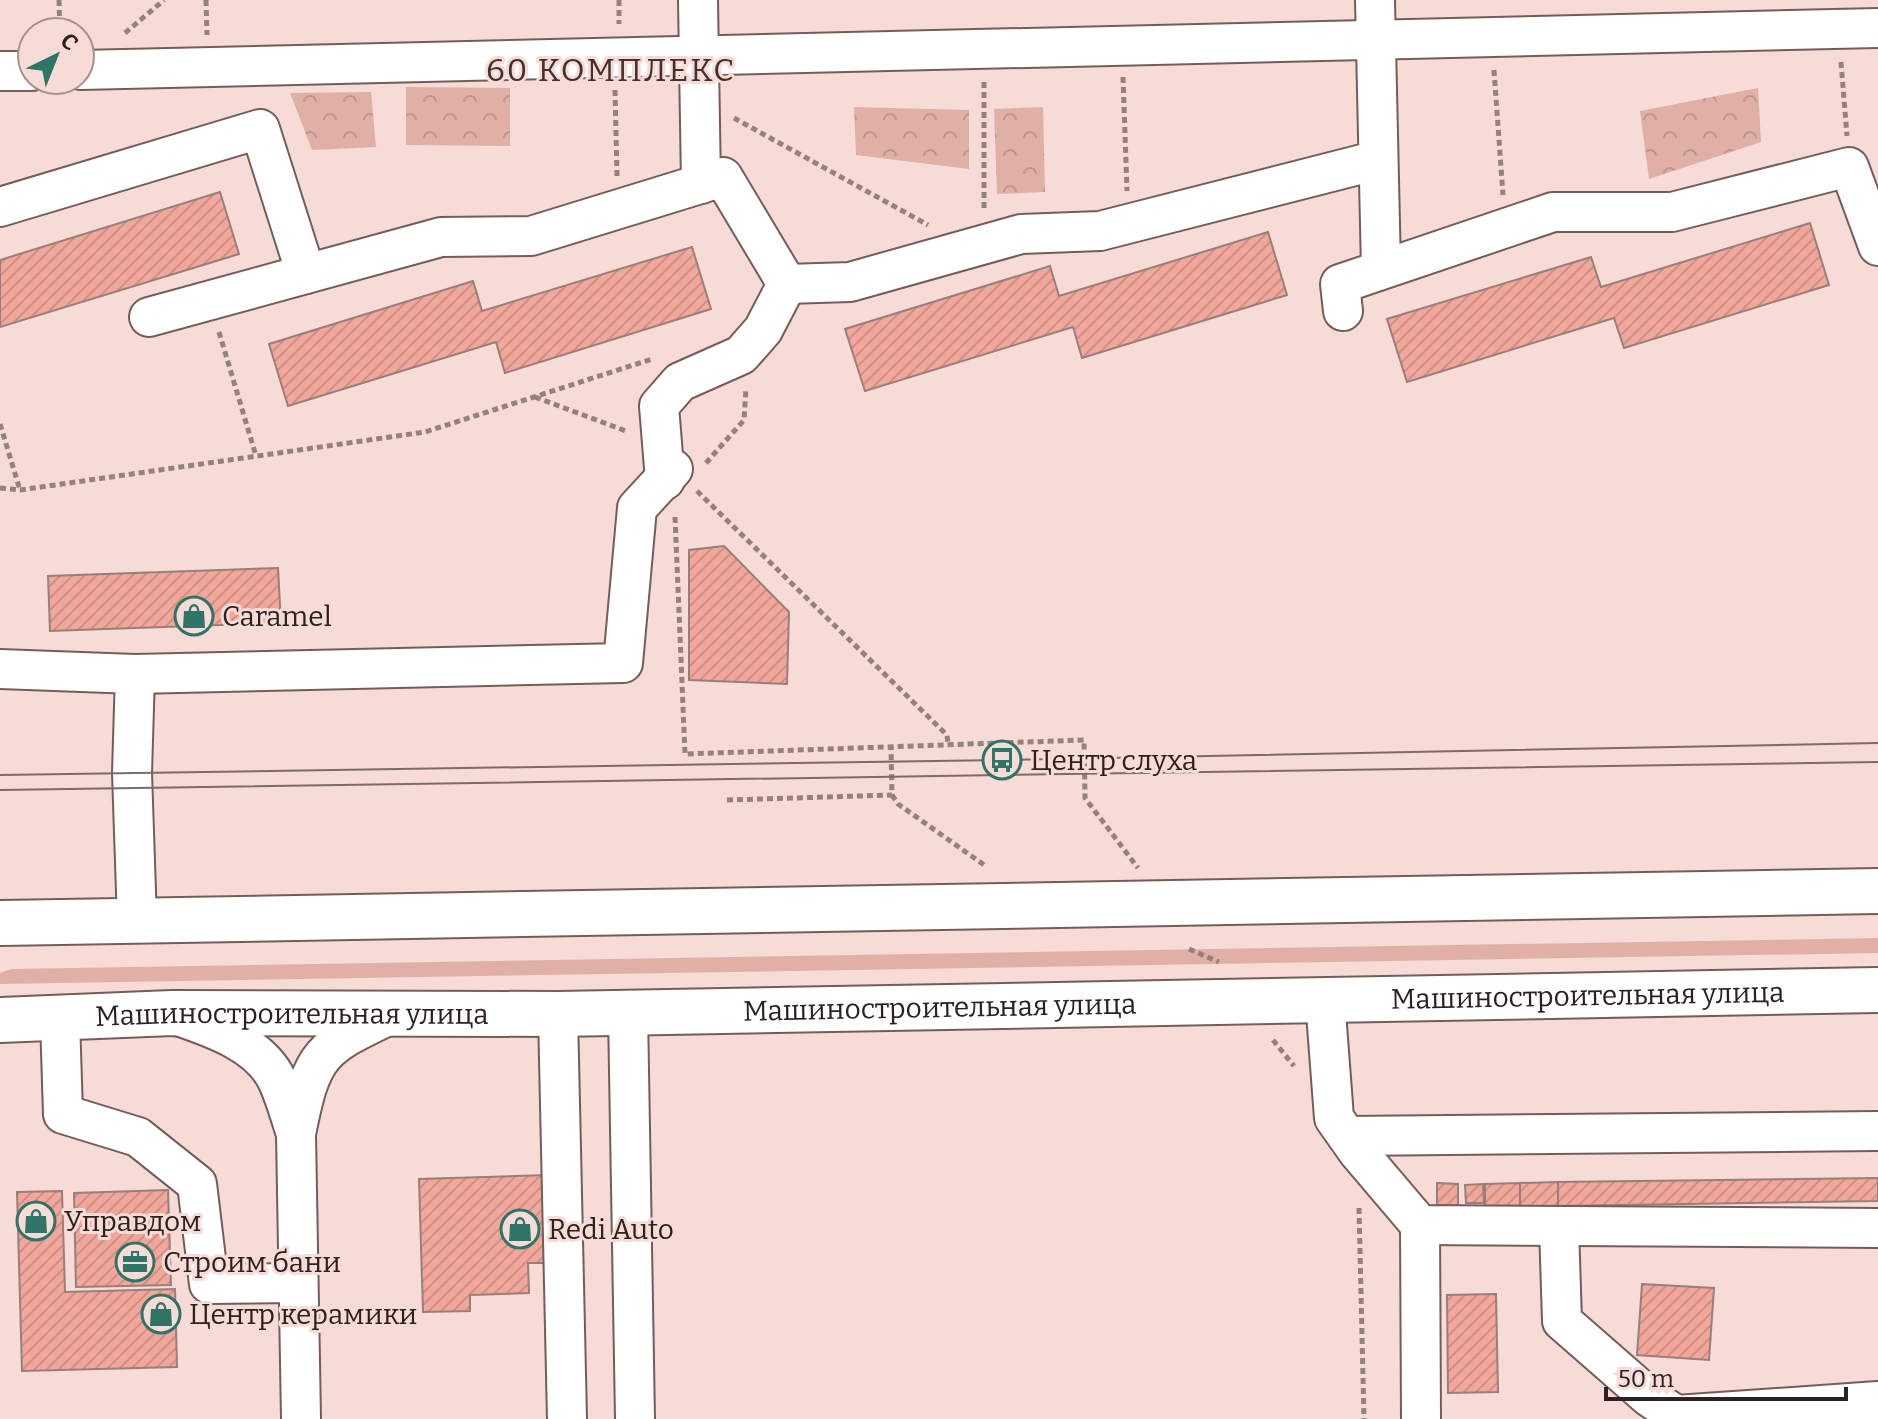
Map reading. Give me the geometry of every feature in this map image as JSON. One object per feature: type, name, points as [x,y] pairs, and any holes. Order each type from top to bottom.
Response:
[{"type":"main road","points":[[0,923],[1878,891]]},
{"type":"main road","name":"Машиностроительная улица","points":[[0,1020],[172,1013],[558,1014],[1878,990]]},
{"type":"street","points":[[698,0],[701,184]]},
{"type":"street","points":[[1375,0],[1381,269]]},
{"type":"street","points":[[96,70],[1878,28]]},
{"type":"street","points":[[0,207],[260,129],[306,274]]},
{"type":"street","points":[[787,284],[850,282],[1021,234],[1100,231],[1378,160]]},
{"type":"street","points":[[1343,311],[1340,284],[1553,212],[1672,212],[1849,167],[1878,246]]},
{"type":"street","points":[[149,317],[441,237],[531,236],[723,177],[787,284]]},
{"type":"street","points":[[0,669],[135,674],[623,663],[637,508],[672,469],[659,406],[680,382],[741,355],[763,330],[787,284]]},
{"type":"street","points":[[135,674],[132,773],[137,921]]},
{"type":"street","points":[[1325,999],[1334,1118],[1420,1225],[1421,1419]]},
{"type":"street","points":[[301,1419],[296,1134],[304,1092],[321,1055],[344,1037],[395,1012]]},
{"type":"street","points":[[628,1012],[635,1419]]},
{"type":"street","points":[[172,1013],[217,1030],[255,1053],[276,1077],[296,1134]]},
{"type":"street","points":[[558,1014],[567,1419]]},
{"type":"street","points":[[60,1019],[63,1114],[138,1137],[197,1184],[209,1284],[297,1283]]},
{"type":"street","points":[[1353,1144],[1878,1131]]},
{"type":"street","points":[[1420,1225],[1878,1228]]},
{"type":"street","points":[[1559,1227],[1562,1321],[1649,1397],[1676,1415],[1878,1401]]},
{"type":"path","points":[[1839,29],[1849,167]]},
{"type":"path","points":[[1491,37],[1506,228]]},
{"type":"path","points":[[1122,46],[1128,224]]},
{"type":"path","points":[[700,100],[978,247],[984,49]]},
{"type":"path","points":[[614,57],[618,209]]},
{"type":"path","points":[[210,300],[256,456]]},
{"type":"path","points":[[0,488],[20,490],[425,432],[671,353],[680,382]]},
{"type":"path","points":[[672,469],[744,420],[747,397],[741,355]]},
{"type":"path","points":[[535,397],[672,469],[947,735],[948,744]]},
{"type":"path","points":[[0,424],[20,490]]},
{"type":"path","points":[[672,469],[685,754],[1084,740],[1085,798],[1147,877]]},
{"type":"path","points":[[891,746],[892,795],[898,804],[991,870]]},
{"type":"path","points":[[727,800],[892,795]]},
{"type":"path","points":[[1124,869],[1139,868]]},
{"type":"path","points":[[1189,949],[1223,964]]},
{"type":"path","points":[[1353,1144],[1364,1419]]},
{"type":"green space","points":[[406,87],[510,88],[510,146],[406,145]]},
{"type":"green space","points":[[1758,88],[1761,142],[1649,179],[1640,111]]},
{"type":"green space","points":[[371,92],[376,147],[312,150],[290,93]]},
{"type":"green space","points":[[854,107],[969,110],[969,169],[856,155]]},
{"type":"green space","points":[[1043,107],[1045,192],[997,194],[994,109]]},
{"type":"green space","points":[[1878,938],[1878,953],[0,984],[0,973],[11,969]]},
{"type":"building","points":[[220,192],[239,254],[0,327],[0,260]]},
{"type":"building","points":[[1810,223],[1829,285],[1624,348],[1614,318],[1407,382],[1387,319],[1591,257],[1601,287]]},
{"type":"building","points":[[1268,232],[1287,295],[1082,358],[1073,327],[865,391],[845,329],[1050,266],[1059,296]]},
{"type":"building","points":[[692,247],[711,309],[505,373],[496,342],[288,406],[269,344],[473,281],[482,311]]},
{"type":"building","points":[[724,546],[789,612],[787,684],[689,680],[689,550]]},
{"type":"building","points":[[278,568],[281,623],[50,631],[48,576]]},
{"type":"building","points":[[546,1175],[549,1263],[528,1263],[529,1293],[470,1295],[470,1311],[423,1312],[419,1179]]},
{"type":"building","points":[[1878,1178],[1878,1201],[1558,1206],[1558,1182]]},
{"type":"building","points":[[1558,1182],[1558,1206],[1520,1208],[1520,1183]]},
{"type":"building","points":[[1437,1183],[1458,1184],[1458,1206],[1437,1205]]},
{"type":"building","points":[[1520,1183],[1520,1208],[1485,1209],[1485,1184]]},
{"type":"building","points":[[1483,1184],[1484,1203],[1466,1203],[1465,1185]]},
{"type":"building","points":[[168,1190],[171,1285],[76,1287],[74,1193]]},
{"type":"building","points":[[62,1191],[65,1292],[175,1289],[177,1367],[22,1371],[17,1192]]},
{"type":"building","points":[[1642,1284],[1714,1288],[1709,1360],[1637,1355]]},
{"type":"building","points":[[1496,1294],[1498,1392],[1448,1393],[1447,1295]]},
{"type":"tram line","points":[[0,775],[1878,743]]},
{"type":"tram line","points":[[0,790],[1878,762]]},
{"type":"place","name":"Caramel","points":[[194,616]]},
{"type":"place","name":"Центр слуха","points":[[1002,760]]},
{"type":"place","name":"Управдом","points":[[36,1221]]},
{"type":"place","name":"Redi Auto","points":[[520,1229]]},
{"type":"place","name":"Строим бани","points":[[135,1262]]},
{"type":"place","name":"Центр керамики","points":[[161,1314]]},
{"type":"district","name":"60 КОМПЛЕКС","points":[[611,70]]}]
